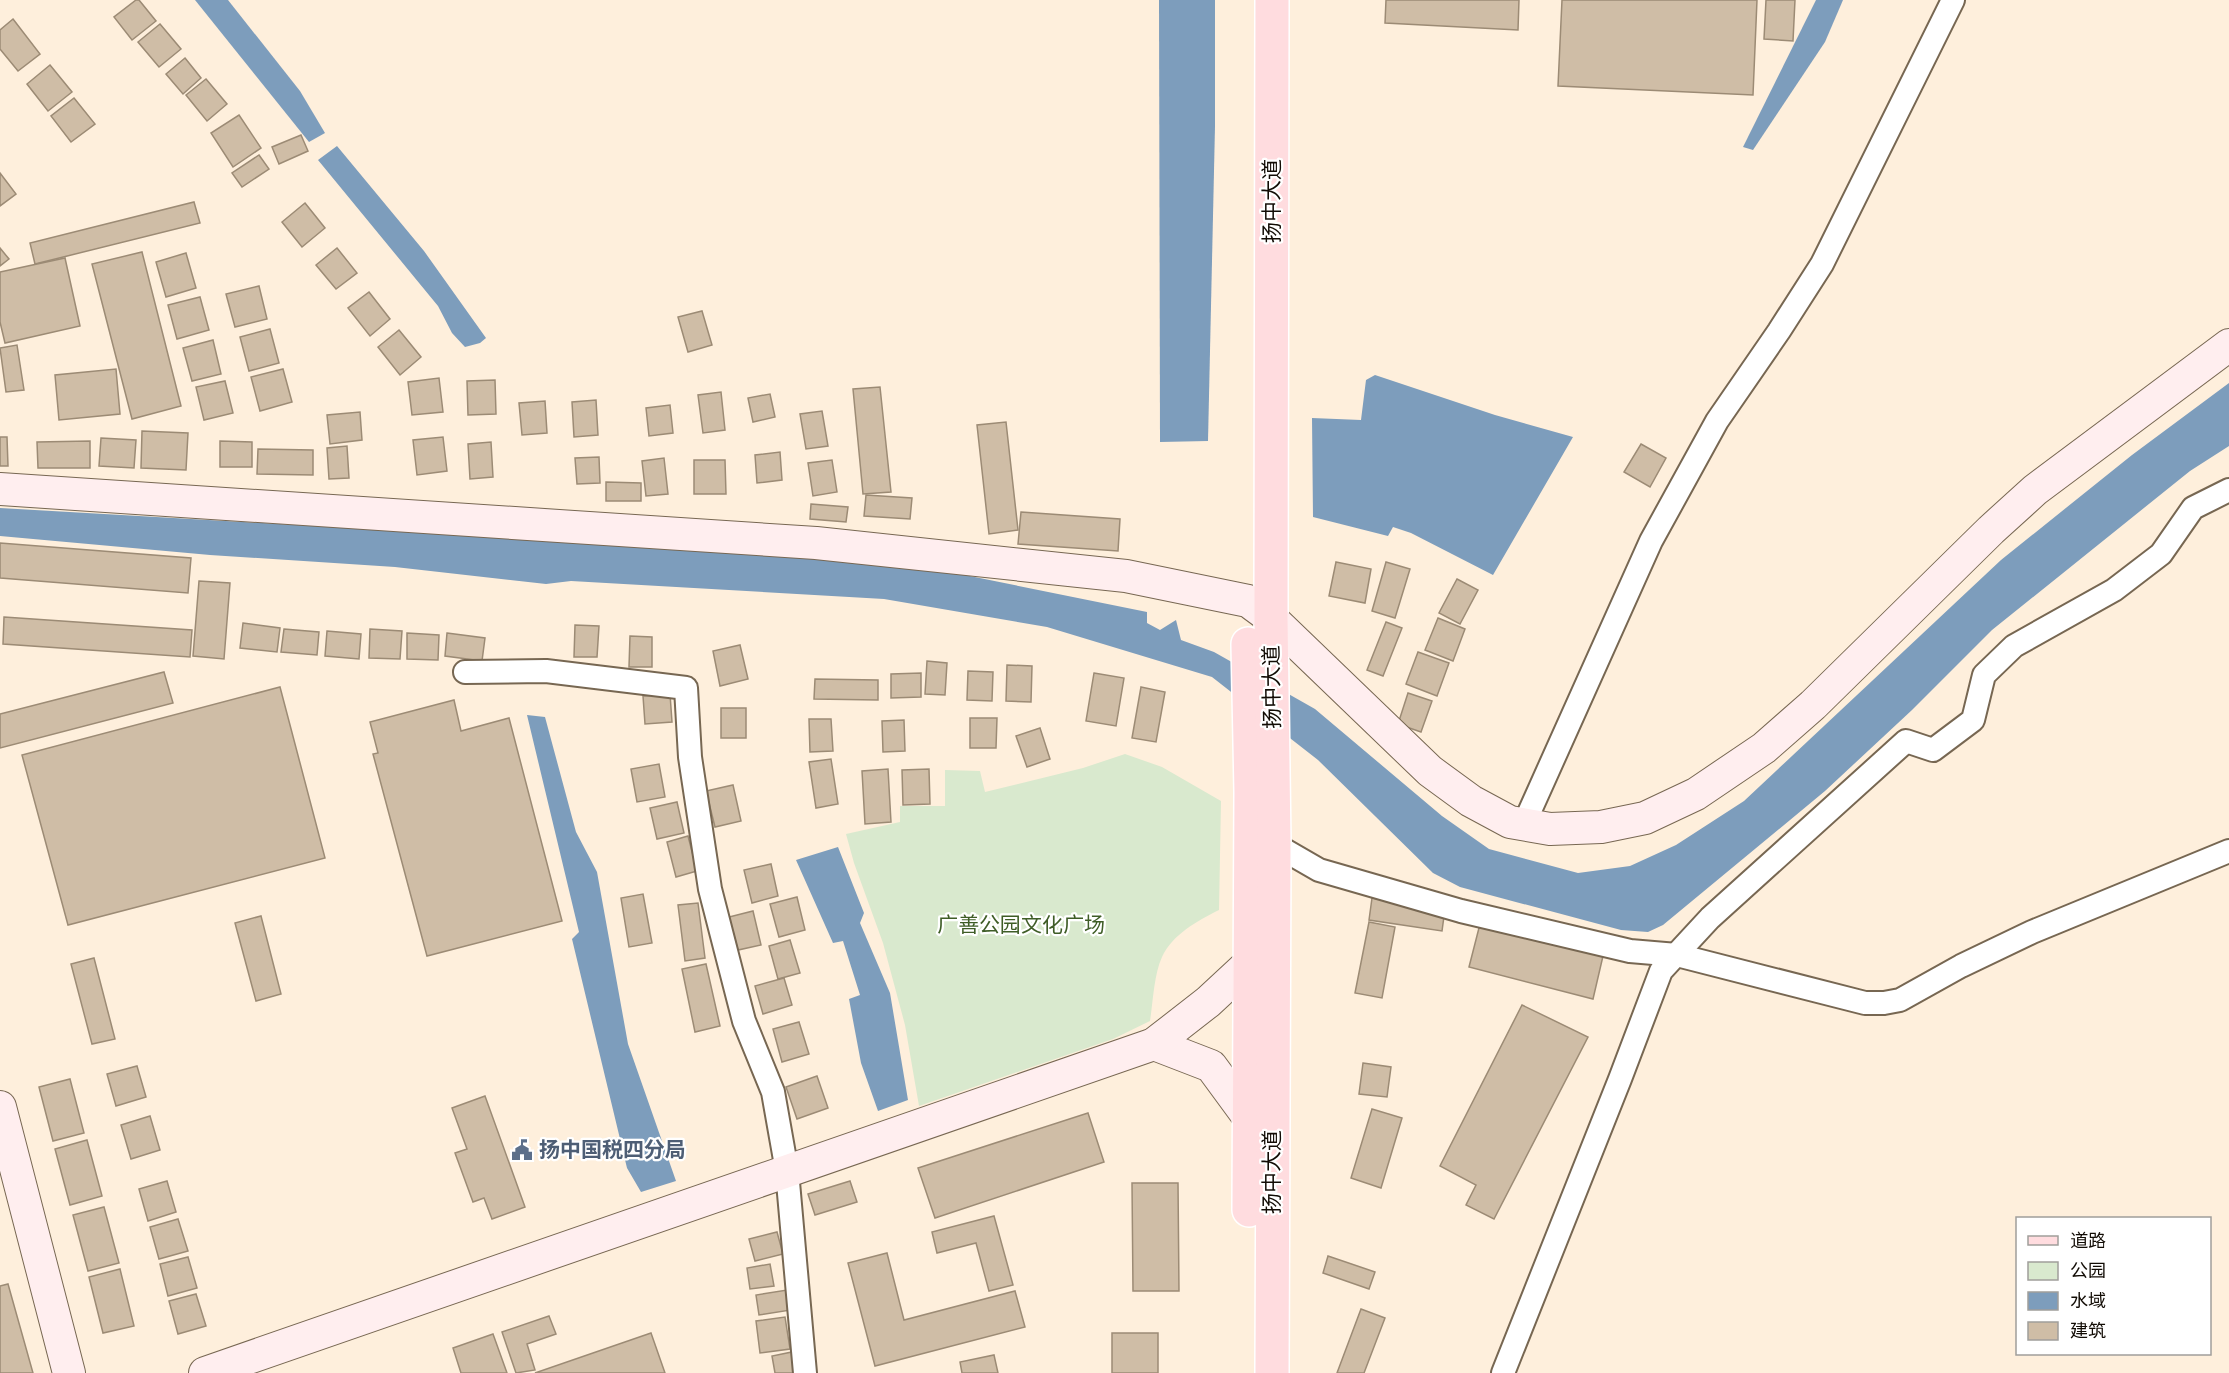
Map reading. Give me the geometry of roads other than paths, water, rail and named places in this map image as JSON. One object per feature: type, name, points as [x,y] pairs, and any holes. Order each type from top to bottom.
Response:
[{"type":"main road","name":"扬中大道","points":[[1250,0],[1262,843],[1272,1150],[1272,1373]]},
{"type":"main road","name":"扬中大道","points":[[1259,609],[1272,0]]},
{"type":"main road","name":"扬中大道","points":[[1250,1373],[1248,1117],[1250,963],[1262,843]]},
{"type":"street","points":[[1524,824],[1652,541],[1717,421],[1822,264],[1953,0]]},
{"type":"street","points":[[0,489],[816,543],[1126,576],[1259,609],[1431,771],[1471,801],[1510,822],[1550,829],[1600,827],[1645,818],[1696,794],[1764,748],[1813,705],[1990,530],[2035,490],[2229,345]]},
{"type":"street","points":[[1503,1373],[1661,971],[1710,918],[1906,741],[1933,750],[1973,720],[1983,675],[2014,646],[2114,590],[2161,554],[2193,507],[2229,490]]},
{"type":"street","points":[[465,672],[546,671],[686,688],[690,757],[710,889],[744,1021],[773,1092],[787,1172],[805,1373]]},
{"type":"street","points":[[1262,843],[1320,870],[1461,911],[1630,951],[1677,955],[1865,1002],[1884,1003],[1900,1000],[1961,966],[2032,932],[2229,850]]},
{"type":"street","points":[[205,1373],[1154,1044],[1208,1002],[1250,963]]},
{"type":"street","points":[[1154,1044],[1211,1066],[1272,1150]]},
{"type":"street","points":[[0,1107],[69,1373]]},
{"type":"water","points":[[195,0],[228,0],[300,91],[325,133],[309,142]]},
{"type":"water","points":[[1159,0],[1215,0],[1215,126],[1208,441],[1160,442]]},
{"type":"water","points":[[1816,0],[1843,0],[1825,42],[1753,150],[1743,147]]},
{"type":"water","points":[[337,146],[424,251],[486,338],[480,343],[465,347],[452,333],[438,306],[318,160]]},
{"type":"water","points":[[1375,375],[1495,415],[1573,437],[1493,575],[1411,533],[1393,527],[1388,536],[1313,517],[1312,418],[1361,420],[1366,380]]},
{"type":"water","points":[[2229,383],[2229,446],[2190,471],[1992,630],[1912,710],[1825,791],[1663,925],[1648,932],[1621,930],[1460,887],[1433,873],[1318,760],[1212,677],[1047,627],[884,599],[571,581],[546,584],[395,567],[210,555],[0,536],[0,508],[435,533],[811,558],[940,570],[1147,612],[1147,623],[1160,630],[1176,620],[1181,640],[1214,652],[1315,709],[1442,816],[1489,849],[1578,873],[1630,866],[1676,845],[1744,801],[2001,560],[2132,455]]},
{"type":"water","points":[[527,715],[545,717],[576,832],[597,872],[628,1044],[676,1181],[641,1192],[627,1168],[572,939],[579,932]]},
{"type":"water","points":[[838,847],[864,913],[860,923],[890,993],[908,1100],[878,1111],[861,1063],[849,999],[860,995],[843,941],[833,943],[796,860]]},
{"type":"place","name":"扬中国税四分局","points":[[522,1150]]},
{"type":"park label","name":"广善公园文化广场","points":[[1021,925]]}]
